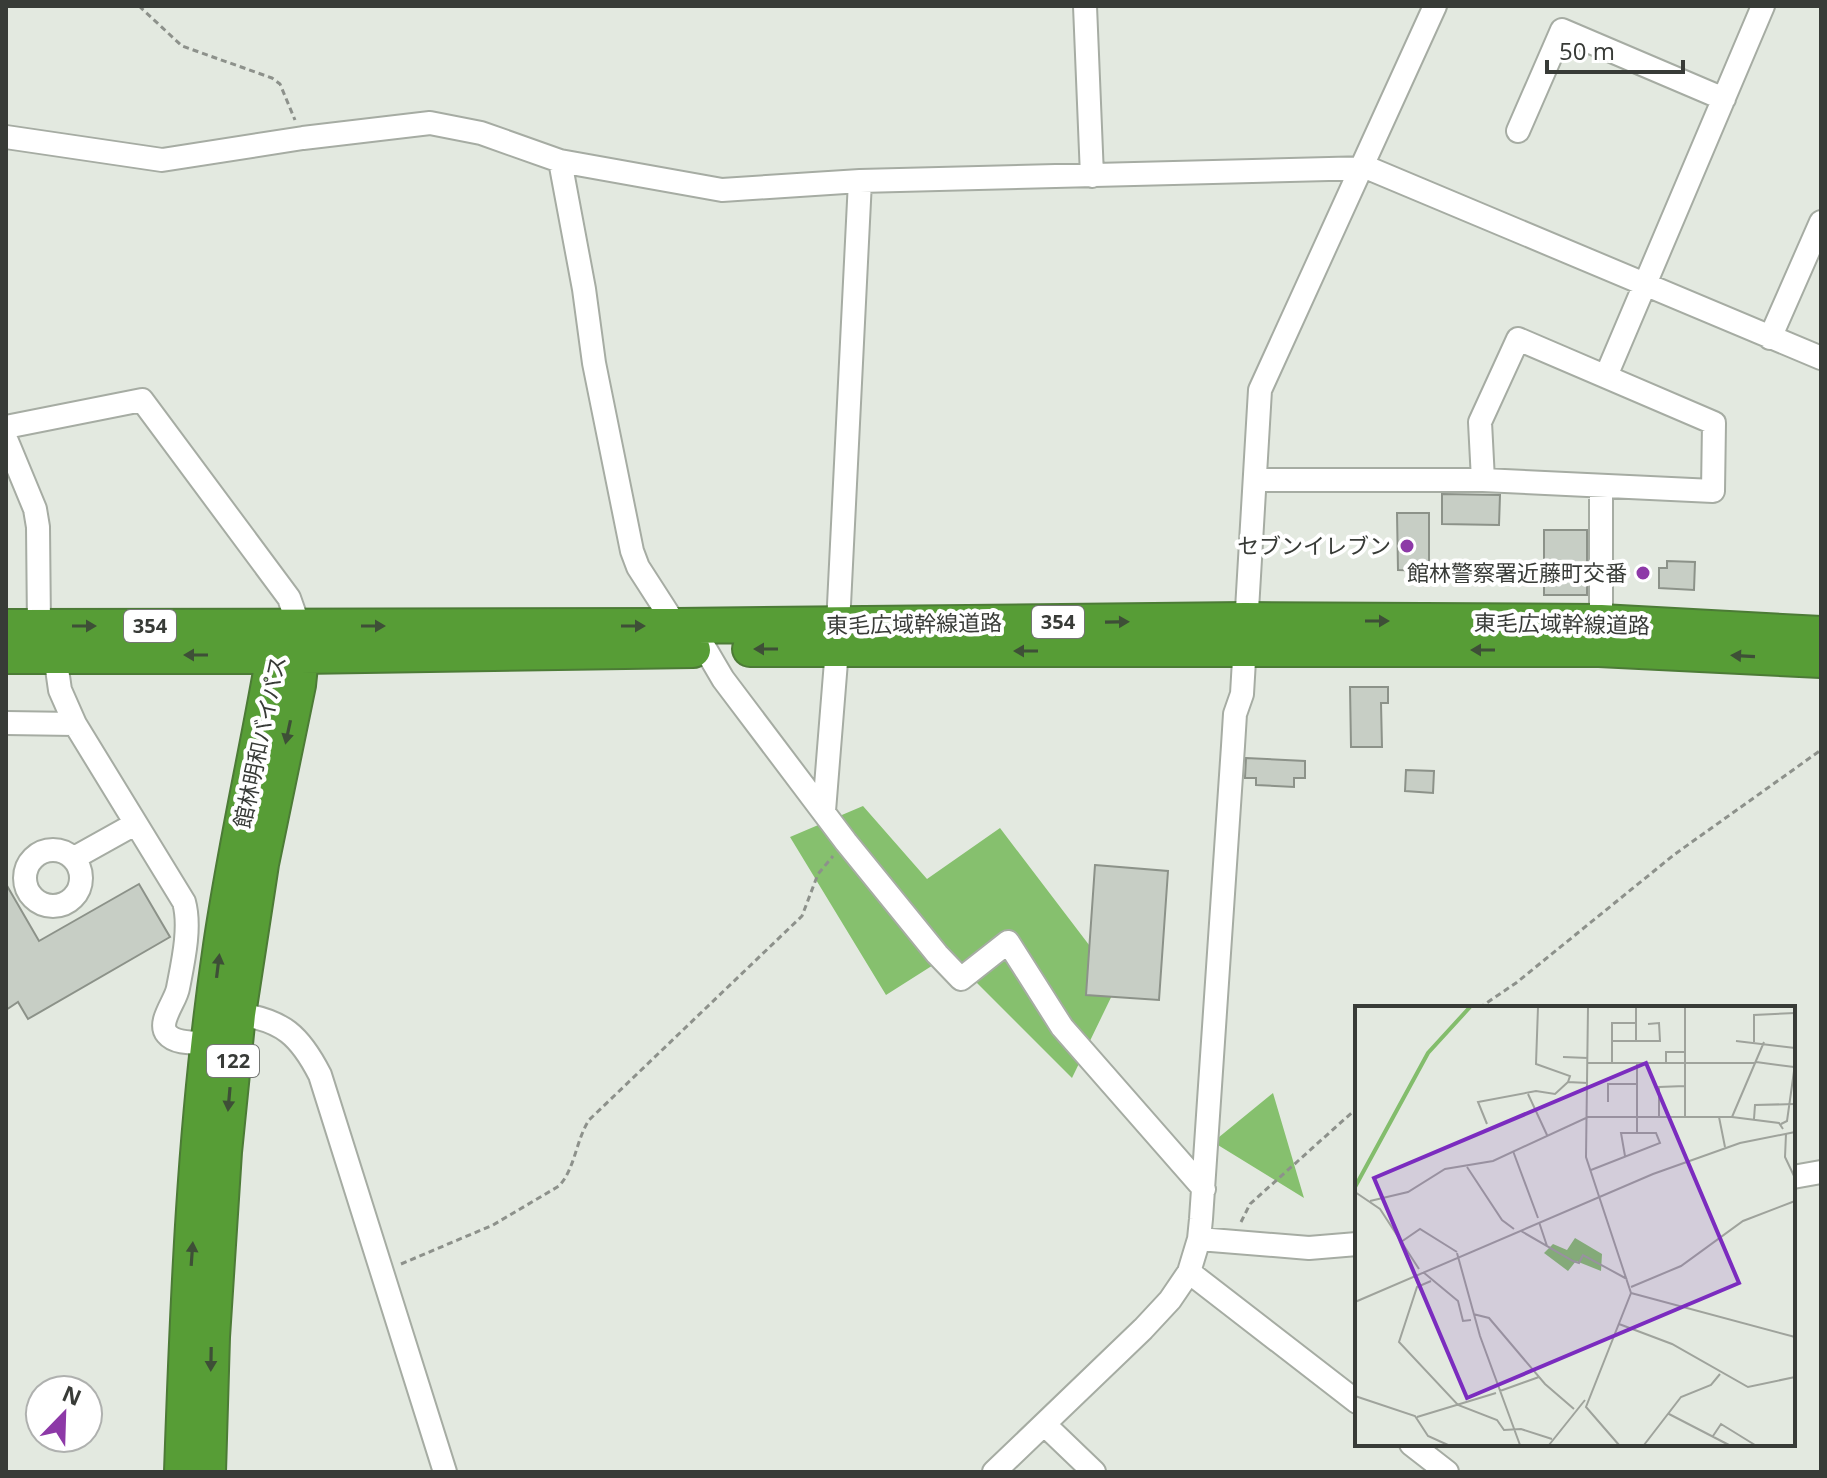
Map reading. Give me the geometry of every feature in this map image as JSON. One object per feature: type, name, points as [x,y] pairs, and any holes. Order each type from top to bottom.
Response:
[{"type":"highway","name":"東毛広域幹線道路","points":[[290,646],[676,626],[838,637],[1245,635],[1601,622],[1821,634]]},
{"type":"highway","name":"東毛広域幹線道路","points":[[1245,635],[1821,660]]},
{"type":"highway","name":"東毛広域幹線道路","points":[[6,656],[33,636],[290,646],[706,650],[838,637]]},
{"type":"highway","name":"館林明和バイパス","points":[[208,1472],[213,1322],[224,1152],[238,1014],[261,864],[296,694],[290,646]]},
{"type":"highway","name":"館林明和バイパス","points":[[182,1472],[187,1332],[209,1043],[235,858],[290,646]]},
{"type":"street","points":[[1085,6],[1092,176]]},
{"type":"street","points":[[994,1472],[1170,1300],[1189,1272],[1199,1239],[1235,714],[1242,694],[1260,390],[1435,6]]},
{"type":"street","points":[[1606,376],[1763,6]]},
{"type":"street","points":[[1518,131],[1562,30],[1724,99]]},
{"type":"street","points":[[6,137],[162,160],[303,138],[430,123],[481,133],[560,161],[722,190],[860,181],[1368,168],[1821,358]]},
{"type":"street","points":[[560,161],[584,289],[594,363],[632,551],[638,567],[676,626]]},
{"type":"street","points":[[824,811],[838,637],[860,181]]},
{"type":"street","points":[[1770,338],[1821,222]]},
{"type":"street","points":[[1255,480],[1483,480],[1713,491],[1714,423],[1518,339],[1480,422],[1483,480]]},
{"type":"street","points":[[6,427],[142,400],[289,598],[295,615],[290,646]]},
{"type":"street","points":[[6,439],[35,509],[38,527],[33,636],[75,724],[184,902],[188,915],[178,990],[164,1028],[174,1039],[209,1043]]},
{"type":"street","points":[[1601,487],[1601,622]]},
{"type":"street","points":[[706,650],[723,679],[846,842],[937,954],[961,979],[1008,942],[1062,1027],[1204,1189]]},
{"type":"street","points":[[6,723],[75,724]]},
{"type":"street","points":[[74,858],[135,824]]},
{"type":"street","points":[[238,1014],[264,1018],[286,1029],[301,1043],[320,1075],[445,1472]]},
{"type":"street","points":[[1795,1177],[1821,1172]]},
{"type":"street","points":[[1199,1239],[1309,1248],[1355,1244]]},
{"type":"street","points":[[1189,1272],[1355,1400]]},
{"type":"street","points":[[1044,1424],[1094,1472]]},
{"type":"street","points":[[1414,1446],[1447,1472]]},
{"type":"path","points":[[139,6],[182,46],[272,78],[280,84],[303,138]]},
{"type":"path","points":[[1482,1006],[1516,983],[1675,854],[1821,750]]},
{"type":"path","points":[[383,1270],[464,1239],[559,1186],[565,1179],[589,1120],[802,916],[818,874],[846,842]]},
{"type":"path","points":[[1230,1242],[1250,1204],[1355,1110]]},
{"type":"green space","points":[[863,806],[927,879],[1000,828],[1118,983],[1072,1078],[949,955],[886,995],[790,837]]},
{"type":"green space","points":[[1273,1093],[1304,1198],[1213,1142]]},
{"type":"building","points":[[1442,494],[1500,495],[1499,525],[1442,524]]},
{"type":"building","points":[[1397,513],[1429,513],[1429,571],[1398,570]]},
{"type":"building","points":[[1544,530],[1587,530],[1587,595],[1544,595]]},
{"type":"building","points":[[1667,561],[1695,562],[1694,590],[1659,588],[1659,568],[1667,568]]},
{"type":"building","points":[[1350,687],[1388,687],[1388,703],[1381,703],[1382,747],[1351,747]]},
{"type":"building","points":[[1246,758],[1305,761],[1305,778],[1294,778],[1294,787],[1256,785],[1256,778],[1245,778]]},
{"type":"building","points":[[1406,770],[1434,771],[1433,793],[1405,791]]},
{"type":"building","points":[[1095,865],[1168,871],[1159,1000],[1086,995]]},
{"type":"building","points":[[6,884],[39,941],[139,884],[170,937],[28,1019],[18,1002],[6,1010]]},
{"type":"place","name":"セブンイレブン","points":[[1407,546]]},
{"type":"place","name":"館林警察署近藤町交番","points":[[1643,573]]}]
